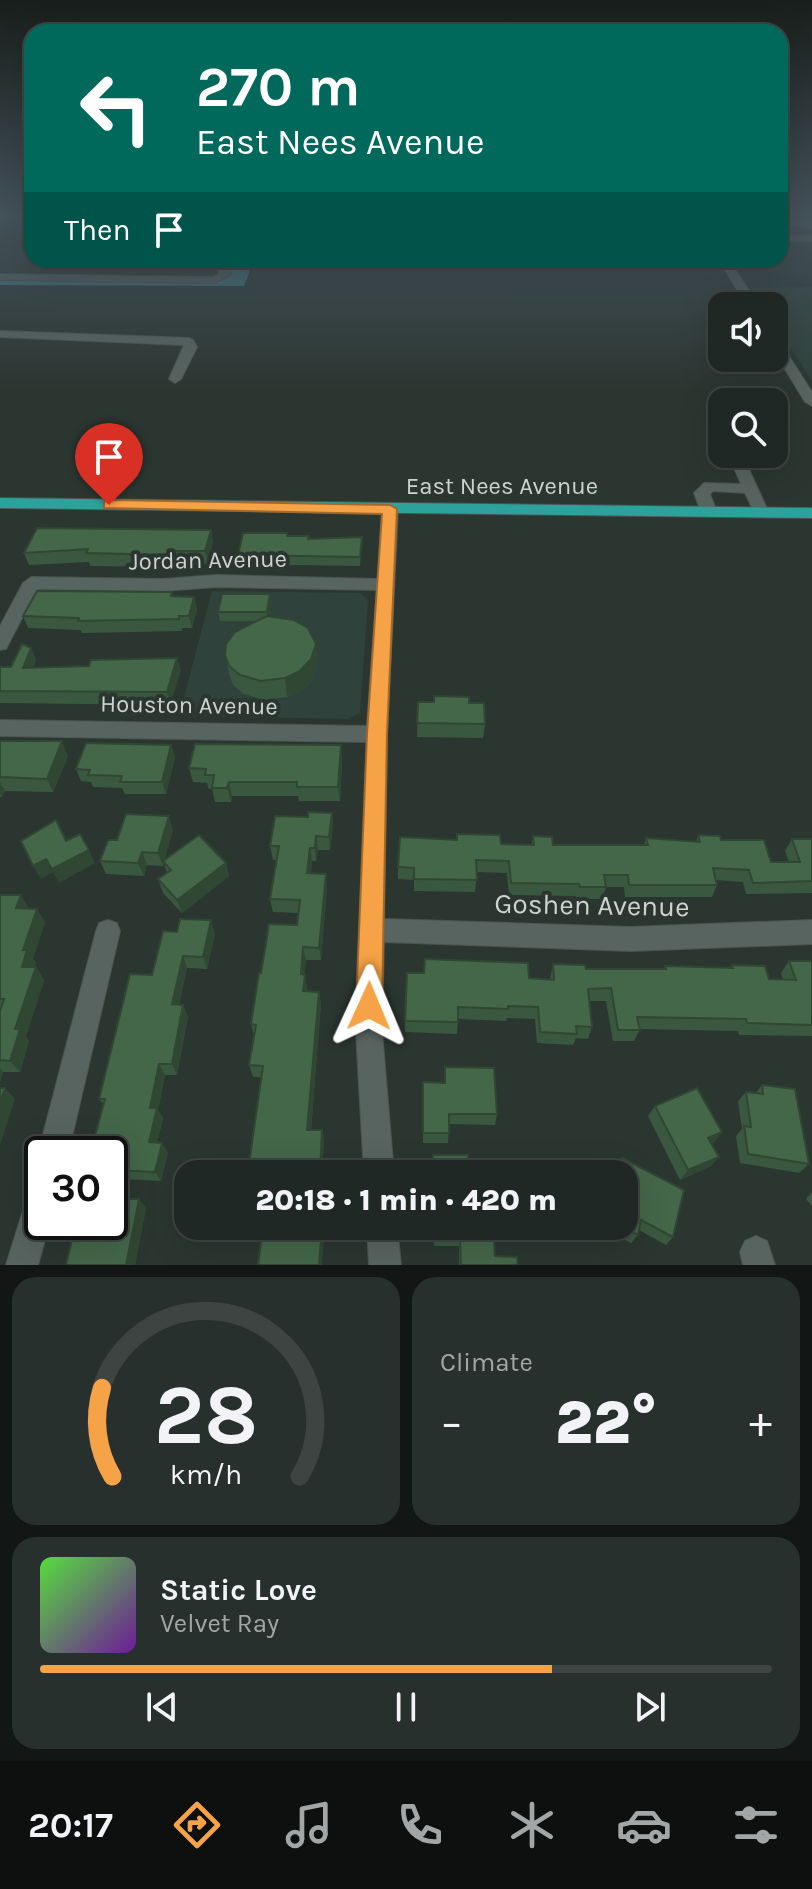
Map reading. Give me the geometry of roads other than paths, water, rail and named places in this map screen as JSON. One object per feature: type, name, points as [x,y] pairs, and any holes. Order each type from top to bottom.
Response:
[{"type":"main road","name":"East Nees Avenue","points":[[0,503],[812,513]]},
{"type":"street","points":[[0,277],[215,280],[225,274]]},
{"type":"street","points":[[733,274],[744,292]]},
{"type":"street","points":[[0,334],[189,342],[191,347],[175,379]]},
{"type":"street","points":[[788,363],[812,402]]},
{"type":"street","points":[[741,468],[761,513]]},
{"type":"street","points":[[709,512],[702,493],[709,486],[751,489]]},
{"type":"street","points":[[378,1160],[369,1031],[370,930],[390,509]]},
{"type":"street","name":"Jordan Avenue","points":[[0,644],[31,583],[163,585],[216,581],[386,585]]},
{"type":"street","name":"Houston Avenue","points":[[0,728],[377,734]]},
{"type":"street","name":"Goshen Avenue","points":[[370,930],[630,939],[812,932]]},
{"type":"street","points":[[57,1136],[108,931]]},
{"type":"street","points":[[22,1265],[29,1240]]},
{"type":"street","points":[[383,1240],[385,1265]]},
{"type":"water","points":[[0,274],[216,277],[217,274],[249,274],[244,286],[0,285]]}]
